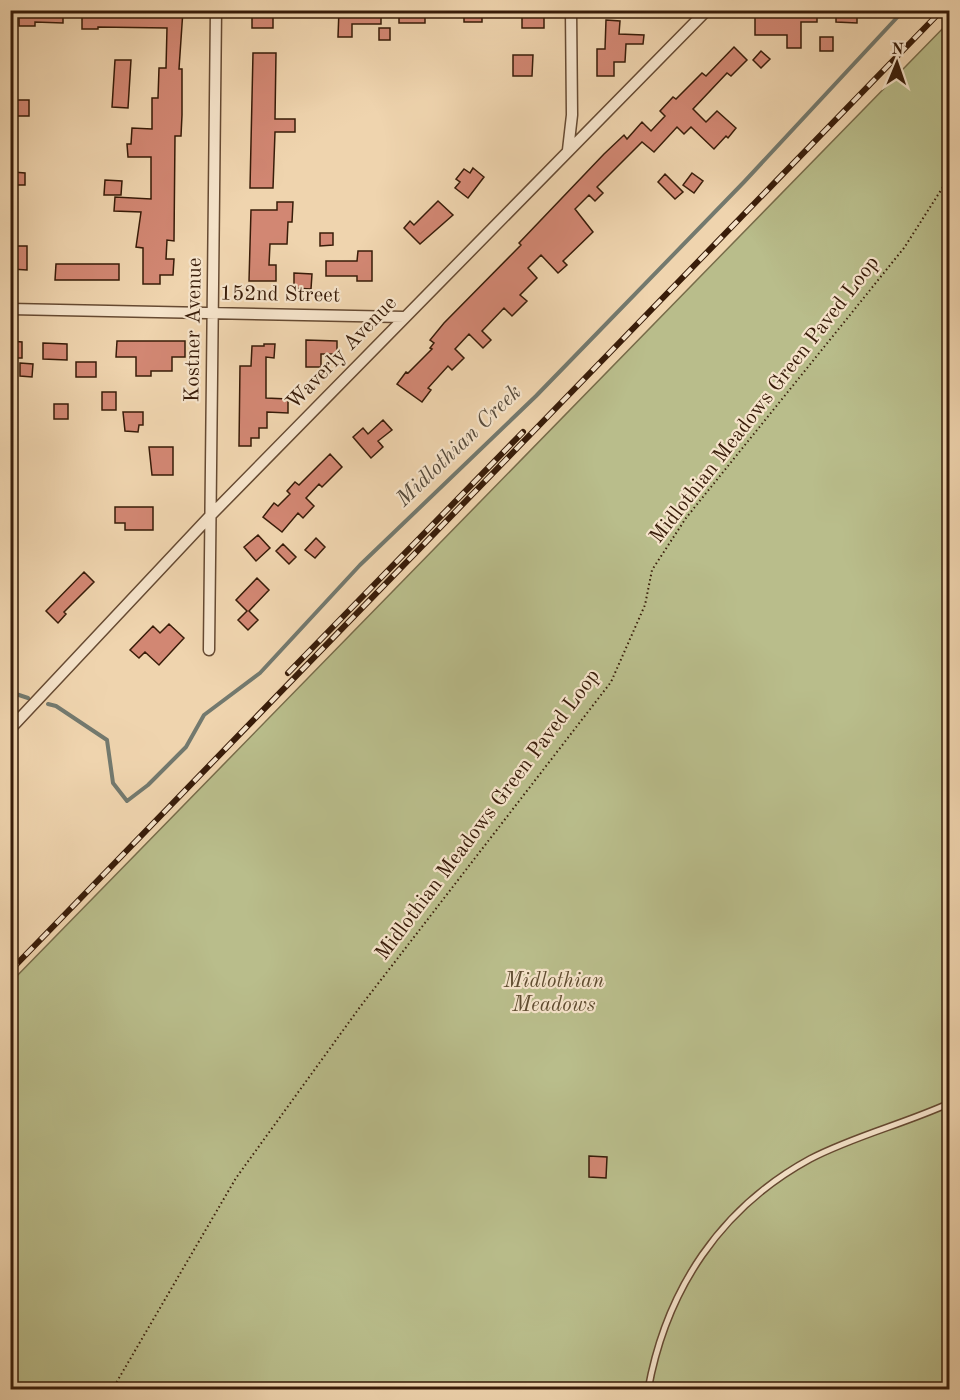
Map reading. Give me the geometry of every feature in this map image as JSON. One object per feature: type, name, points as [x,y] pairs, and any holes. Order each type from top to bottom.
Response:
[{"type":"street","name":"Kostner Avenue","points":[[208,650],[216,10]]},
{"type":"street","points":[[568,150],[572,115],[572,10]]},
{"type":"street","name":"Waverly Avenue","points":[[10,729],[211,515],[707,10]]},
{"type":"street","name":"152nd Street","points":[[10,309],[404,317]]},
{"type":"lane","points":[[648,1389],[654,1356],[673,1308],[697,1259],[727,1223],[767,1186],[811,1159],[950,1103]]},
{"type":"lane","points":[[312,1389],[325,1387],[339,1389]]},
{"type":"path","name":"Midlothian Meadows Green Paved Loop","points":[[112,1389],[236,1178],[360,1006],[612,682],[645,605],[652,570],[686,518],[904,248],[950,176]]},
{"type":"path","points":[[115,1384],[123,1389]]},
{"type":"green space","name":"Midlothian Meadows","points":[[949,22],[949,1389],[11,1389],[10,983]]},
{"type":"building","points":[[19,10],[63,10],[63,23],[35,22],[35,26],[19,26]]},
{"type":"building","points":[[82,10],[183,10],[179,69],[182,69],[181,136],[175,136],[174,241],[167,240],[166,259],[174,259],[173,275],[160,275],[160,284],[143,284],[143,248],[136,247],[141,212],[114,211],[115,197],[151,199],[151,157],[128,157],[127,144],[131,144],[132,128],[152,129],[152,98],[158,98],[159,68],[166,68],[167,28],[98,27],[98,29],[82,29]]},
{"type":"building","points":[[252,10],[273,13],[273,28],[252,28]]},
{"type":"building","points":[[339,10],[381,10],[381,24],[352,24],[352,37],[338,37]]},
{"type":"building","points":[[399,10],[425,10],[425,23],[399,23]]},
{"type":"building","points":[[464,10],[482,10],[482,22],[464,22]]},
{"type":"building","points":[[522,10],[544,10],[544,28],[522,28]]},
{"type":"building","points":[[769,10],[817,10],[817,22],[801,22],[801,48],[787,48],[787,35],[755,35],[755,17],[769,17]]},
{"type":"building","points":[[836,10],[857,10],[857,23],[836,22]]},
{"type":"building","points":[[606,20],[620,21],[619,34],[644,35],[643,44],[626,44],[625,62],[614,62],[614,76],[597,76],[597,49],[605,49]]},
{"type":"building","points":[[379,28],[390,28],[390,40],[379,40]]},
{"type":"building","points":[[820,37],[833,37],[833,51],[820,51]]},
{"type":"building","points":[[734,47],[747,60],[731,76],[727,73],[693,109],[706,122],[717,111],[736,128],[728,138],[726,136],[714,149],[691,127],[684,134],[677,127],[654,152],[642,142],[597,187],[603,193],[595,201],[589,195],[575,209],[593,232],[563,261],[567,265],[558,273],[541,255],[528,268],[537,278],[520,295],[527,301],[512,316],[504,308],[482,331],[491,340],[483,348],[469,334],[455,349],[464,358],[452,370],[448,366],[428,388],[431,390],[422,402],[397,384],[406,372],[408,373],[432,349],[430,348],[434,343],[430,340],[444,323],[521,245],[519,243],[604,154],[624,135],[627,139],[642,122],[651,131],[665,116],[660,111],[673,97],[676,99],[702,73],[706,76]]},
{"type":"building","points":[[761,51],[770,59],[761,68],[753,60]]},
{"type":"building","points":[[253,53],[276,53],[275,119],[295,119],[295,132],[275,132],[273,188],[250,188]]},
{"type":"building","points":[[513,55],[533,55],[532,76],[513,76]]},
{"type":"building","points":[[115,60],[131,60],[128,108],[112,107]]},
{"type":"building","points":[[16,100],[29,100],[29,116],[16,116]]},
{"type":"building","points":[[473,168],[484,177],[468,198],[455,188],[460,182],[456,179],[464,169],[470,173]]},
{"type":"building","points":[[13,172],[25,173],[25,185],[13,185]]},
{"type":"building","points":[[692,173],[703,181],[694,193],[683,185]]},
{"type":"building","points":[[665,174],[683,192],[675,199],[658,182]]},
{"type":"building","points":[[105,180],[122,181],[121,195],[104,195]]},
{"type":"building","points":[[438,201],[453,215],[420,244],[404,228],[410,221],[414,225]]},
{"type":"building","points":[[277,202],[293,202],[292,222],[288,222],[287,244],[270,244],[269,265],[276,265],[276,281],[249,281],[251,210],[277,210]]},
{"type":"building","points":[[320,233],[333,233],[333,245],[320,246]]},
{"type":"building","points":[[11,246],[27,246],[27,270],[11,269]]},
{"type":"building","points":[[358,251],[372,251],[372,281],[357,281],[357,276],[326,276],[326,261],[357,261]]},
{"type":"building","points":[[56,264],[119,264],[119,280],[55,280]]},
{"type":"building","points":[[294,273],[312,274],[311,289],[294,288]]},
{"type":"building","points":[[306,340],[337,341],[337,354],[321,354],[321,367],[306,367]]},
{"type":"building","points":[[10,341],[22,342],[22,358],[10,358]]},
{"type":"building","points":[[117,341],[185,341],[185,357],[172,357],[172,371],[151,371],[151,376],[136,376],[136,357],[116,357]]},
{"type":"building","points":[[43,343],[67,344],[67,360],[43,359]]},
{"type":"building","points":[[264,344],[275,344],[274,358],[266,357],[266,398],[288,399],[288,413],[267,412],[267,428],[259,428],[259,438],[251,438],[251,446],[239,446],[240,366],[251,366],[252,346],[264,346]]},
{"type":"building","points":[[76,362],[96,362],[96,377],[76,377]]},
{"type":"building","points":[[20,363],[33,364],[32,377],[20,376]]},
{"type":"building","points":[[102,392],[116,392],[116,410],[102,410]]},
{"type":"building","points":[[54,404],[68,404],[68,419],[54,419]]},
{"type":"building","points":[[123,412],[143,412],[143,425],[139,425],[138,432],[125,431]]},
{"type":"building","points":[[383,420],[392,430],[378,441],[383,447],[371,458],[353,437],[363,428],[368,434]]},
{"type":"building","points":[[149,447],[173,447],[173,475],[152,475]]},
{"type":"building","points":[[330,454],[342,467],[322,487],[319,484],[306,498],[314,506],[303,518],[298,513],[282,532],[263,517],[274,503],[278,506],[290,494],[287,491],[295,482],[299,485]]},
{"type":"building","points":[[115,507],[153,507],[153,530],[125,530],[125,523],[115,523]]},
{"type":"building","points":[[258,535],[270,548],[256,561],[244,547]]},
{"type":"building","points":[[316,538],[325,547],[315,558],[305,550]]},
{"type":"building","points":[[283,544],[296,557],[289,564],[276,551]]},
{"type":"building","points":[[84,572],[94,582],[64,612],[66,614],[58,623],[46,611]]},
{"type":"building","points":[[257,578],[269,590],[249,611],[258,620],[248,630],[238,620],[247,611],[236,600]]},
{"type":"building","points":[[169,624],[184,638],[159,665],[145,652],[139,658],[130,650],[153,626],[160,633]]},
{"type":"building","points":[[589,1156],[607,1157],[606,1178],[589,1177]]},
{"type":"waterway","name":"Midlothian Creek","points":[[48,704],[56,706],[107,740],[113,783],[127,801],[148,785],[186,747],[204,715],[260,673],[360,565],[536,396],[744,182],[904,10]]},
{"type":"waterway","name":"Midlothian Creek","points":[[10,692],[28,698]]},
{"type":"railway","points":[[10,971],[942,10]]},
{"type":"railway","points":[[288,673],[523,432]]}]
